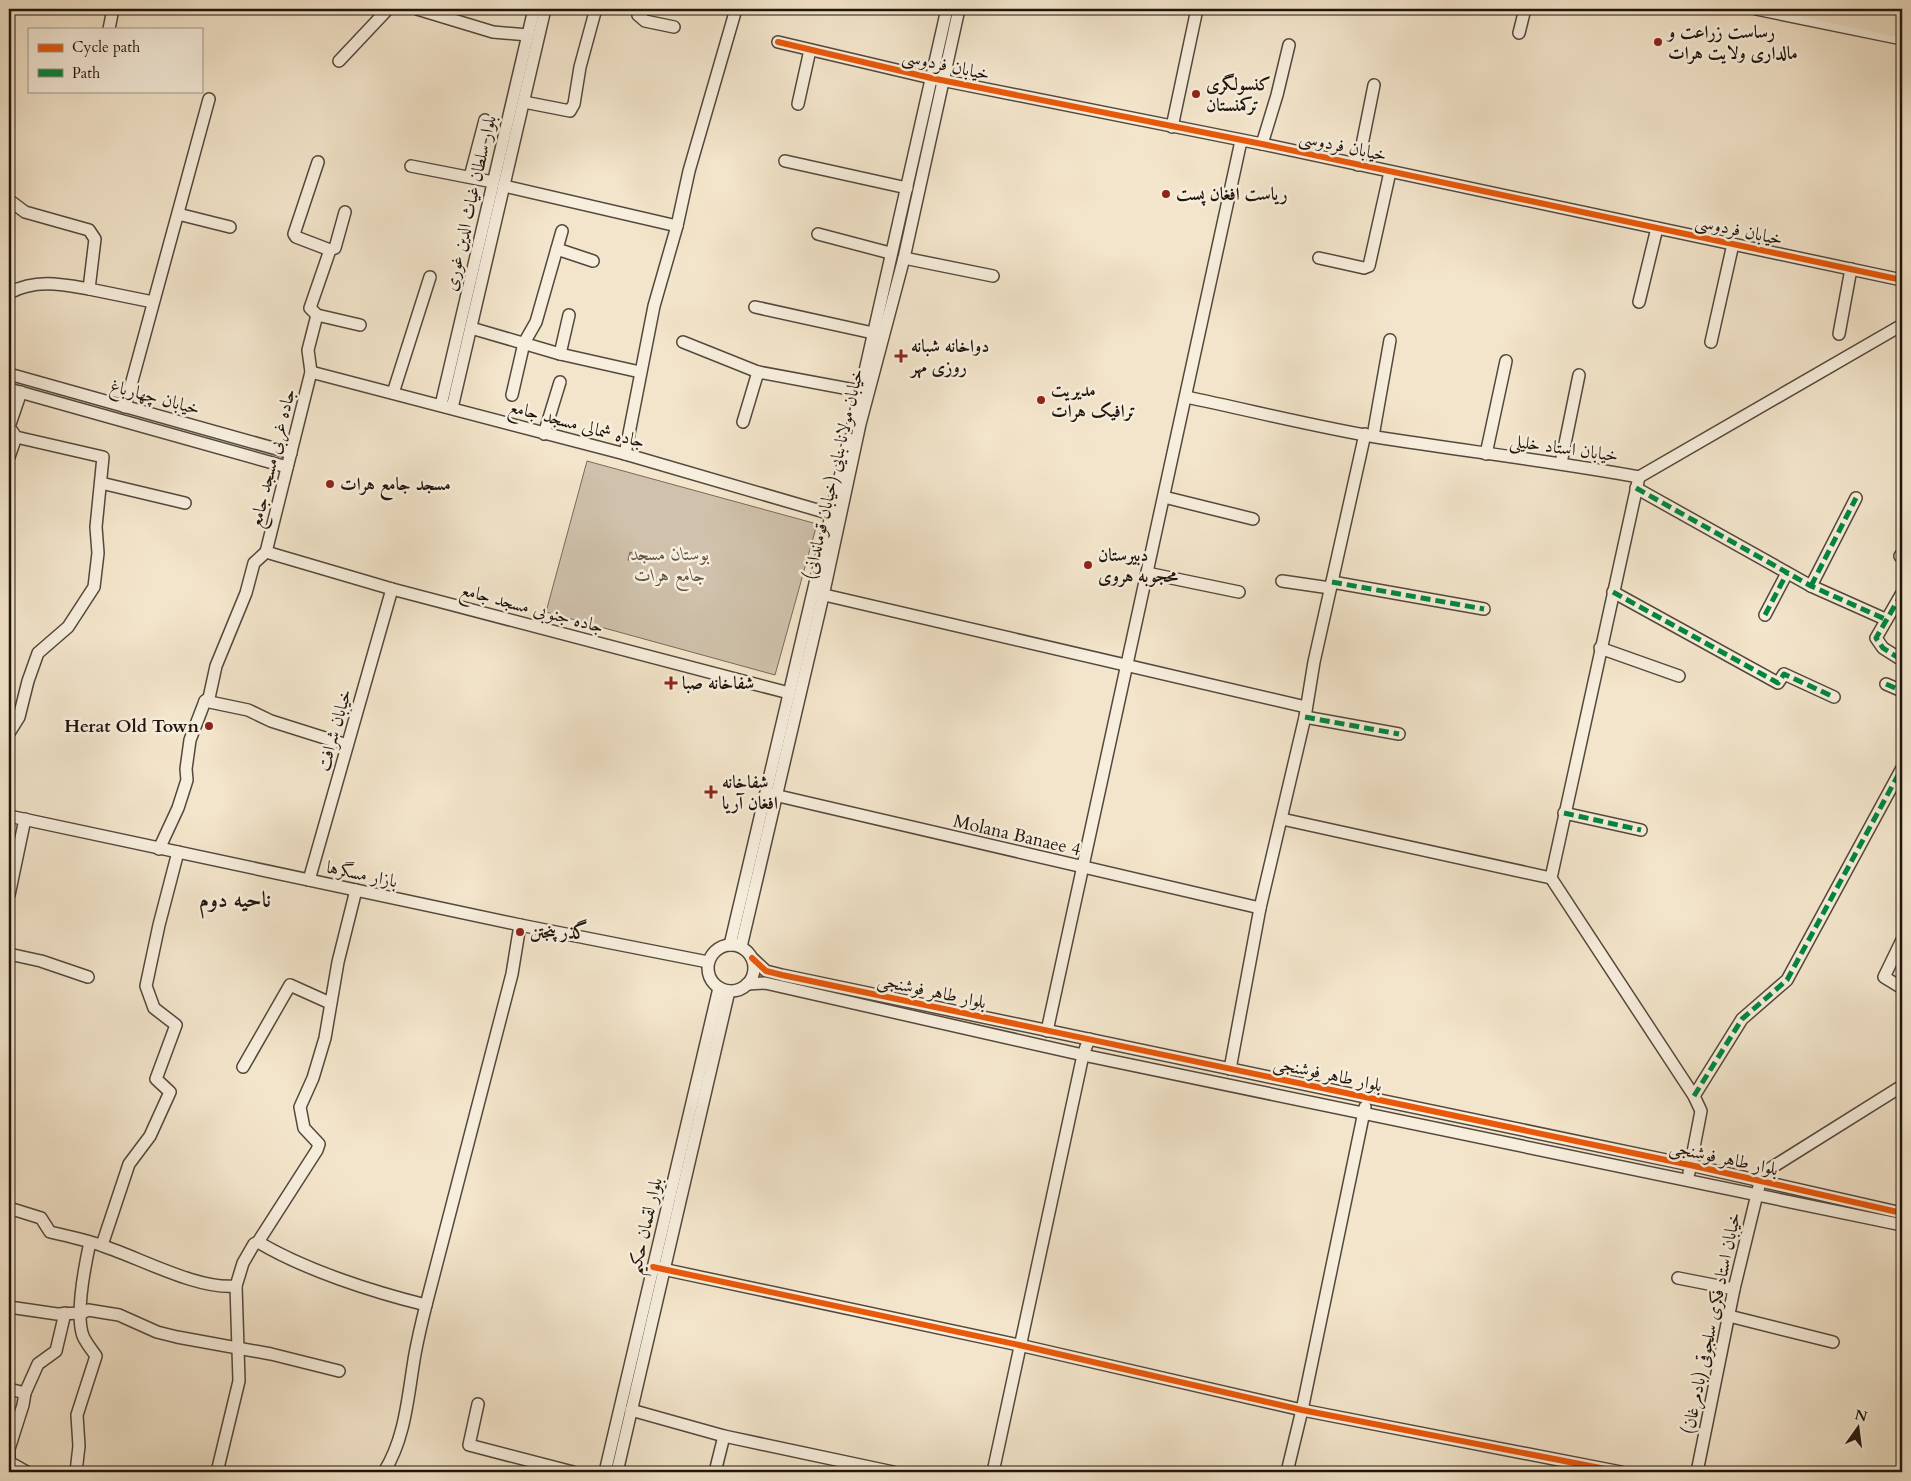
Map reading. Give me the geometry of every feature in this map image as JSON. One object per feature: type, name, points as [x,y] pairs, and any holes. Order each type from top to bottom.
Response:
[{"type":"highway","points":[[1807,9],[1902,29]]},
{"type":"highway","points":[[1885,9],[1902,12]]},
{"type":"street","points":[[109,28],[113,9]]},
{"type":"street","points":[[339,61],[388,9]]},
{"type":"street","points":[[417,9],[493,32],[528,35]]},
{"type":"street","name":"بلوار سلطان غیاث الدین غوری","points":[[446,407],[499,184],[534,9]]},
{"type":"street","points":[[446,407],[471,328],[499,184],[524,102],[544,9]]},
{"type":"street","points":[[640,9],[638,15],[645,21],[674,27]]},
{"type":"street","points":[[625,454],[654,306],[677,226],[689,171],[736,9]]},
{"type":"street","name":"خیابان مولانا بنایی (خیابان قوماندانی)","points":[[735,946],[836,515],[890,253],[907,188],[947,9]]},
{"type":"street","name":"خیابان مولانا بنایی (خیابان قوماندانی)","points":[[836,515],[904,258],[959,9]]},
{"type":"street","points":[[1172,127],[1197,9]]},
{"type":"street","points":[[1519,32],[1524,9]]},
{"type":"street","points":[[1756,9],[1902,40]]},
{"type":"street","points":[[524,102],[570,111],[574,104],[580,66],[595,12]]},
{"type":"street","name":"خیابان فردوسی","points":[[778,42],[931,78],[1262,144],[1902,280]]},
{"type":"street","points":[[1262,144],[1277,95],[1289,45]]},
{"type":"street","points":[[798,104],[810,50]]},
{"type":"street","points":[[1358,165],[1374,85]]},
{"type":"street","points":[[125,406],[209,99]]},
{"type":"street","points":[[470,177],[485,120]]},
{"type":"street","points":[[1047,1031],[1241,140]]},
{"type":"street","points":[[785,161],[907,188]]},
{"type":"street","points":[[318,162],[294,234],[296,237],[330,250]]},
{"type":"street","points":[[411,166],[470,177],[677,226]]},
{"type":"street","points":[[1319,258],[1364,268],[1369,266],[1390,172]]},
{"type":"street","points":[[9,200],[25,212],[88,230],[94,234],[96,239],[89,288]]},
{"type":"street","points":[[345,212],[335,248],[330,250],[310,308],[317,315],[360,325]]},
{"type":"street","points":[[178,214],[230,227]]},
{"type":"street","points":[[1639,302],[1657,228]]},
{"type":"street","points":[[512,395],[524,342],[536,322],[562,231]]},
{"type":"street","points":[[818,234],[890,253]]},
{"type":"street","points":[[1711,342],[1733,244]]},
{"type":"street","points":[[557,249],[593,261]]},
{"type":"street","points":[[904,258],[993,276]]},
{"type":"street","points":[[1839,334],[1852,269]]},
{"type":"street","points":[[393,393],[430,277]]},
{"type":"street","points":[[9,293],[22,286],[41,282],[89,288],[153,302]]},
{"type":"street","points":[[755,307],[873,332]]},
{"type":"street","points":[[312,372],[308,350],[317,315]]},
{"type":"street","points":[[560,354],[570,315]]},
{"type":"street","name":"خیابان استاد خلیلی","points":[[1186,397],[1369,435],[1486,454],[1561,463],[1638,482],[1902,325]]},
{"type":"street","points":[[471,328],[560,354],[640,372]]},
{"type":"street","points":[[1230,1069],[1260,908],[1306,712],[1331,585],[1369,435],[1390,340]]},
{"type":"street","points":[[682,342],[758,372],[860,392]]},
{"type":"street","points":[[1486,454],[1506,361]]},
{"type":"street","name":"جاده شمالی مسجد جامع","points":[[312,372],[625,454],[836,515]]},
{"type":"street","name":"جاده غربی مسجد جامع","points":[[266,552],[312,372]]},
{"type":"street","points":[[744,422],[758,372]]},
{"type":"street","name":"خیابان چهارباغ","points":[[9,374],[291,453]]},
{"type":"street","points":[[1561,463],[1579,375]]},
{"type":"street","points":[[544,434],[560,382]]},
{"type":"street","name":"خیابان چهارباغ","points":[[9,389],[288,467]]},
{"type":"street","points":[[9,733],[20,717],[28,681],[38,653],[68,628],[94,587],[98,553],[96,527],[103,457],[16,437],[9,427],[21,392]]},
{"type":"street","points":[[9,456],[16,437]]},
{"type":"street","points":[[1551,878],[1638,482],[1787,573],[1811,586],[1886,619]]},
{"type":"street","points":[[101,484],[185,503]]},
{"type":"street","points":[[1164,497],[1253,519]]},
{"type":"street","points":[[1811,586],[1856,498]]},
{"type":"street","points":[[159,849],[178,808],[187,780],[186,769],[190,740],[205,700],[209,698],[216,666],[246,593],[254,563],[266,552]]},
{"type":"street","name":"جاده جنوبی مسجد جامع","points":[[266,552],[392,589],[789,693]]},
{"type":"street","points":[[1147,573],[1239,592]]},
{"type":"street","points":[[1765,615],[1787,573]]},
{"type":"street","points":[[1282,581],[1331,585],[1484,609]]},
{"type":"street","name":"خیابان شرافت","points":[[309,880],[392,589]]},
{"type":"street","points":[[1613,592],[1778,683],[1784,674],[1834,697]]},
{"type":"street","points":[[1902,593],[1876,638],[1883,648],[1902,660]]},
{"type":"street","points":[[818,594],[1127,664],[1306,712],[1400,734]]},
{"type":"street","name":"خیابان مولانا بنایی (خیابان قوماندانی)","points":[[771,794],[789,693],[818,594]]},
{"type":"street","points":[[1600,648],[1679,676]]},
{"type":"street","points":[[1886,684],[1902,688]]},
{"type":"street","points":[[205,700],[248,710],[271,721],[347,745]]},
{"type":"street","points":[[1694,1096],[1742,1019],[1787,980],[1902,768]]},
{"type":"street","name":"Molana Banaee 4","points":[[771,794],[1260,908]]},
{"type":"street","points":[[1564,813],[1641,830]]},
{"type":"street","name":"بازار مسگرها","points":[[9,816],[26,818],[159,849],[520,925],[708,962]]},
{"type":"street","points":[[9,895],[26,818]]},
{"type":"street","points":[[1282,819],[1551,878],[1694,1096],[1701,1111],[1687,1180]]},
{"type":"street","points":[[102,1245],[129,1164],[150,1136],[170,1092],[156,1079],[176,1025],[154,1008],[146,986],[159,925],[178,852]]},
{"type":"street","points":[[217,1472],[239,1381],[240,1353],[237,1348],[236,1286],[243,1263],[254,1244],[258,1242],[318,1150],[319,1144],[304,1128],[300,1107],[313,1078],[325,1038],[332,1005],[330,1003],[356,890]]},
{"type":"street","points":[[384,1472],[394,1456],[408,1403],[415,1352],[426,1305],[512,974],[520,925]]},
{"type":"street","points":[[1902,940],[1884,977],[1902,988]]},
{"type":"street","points":[[735,946],[752,958],[753,975],[742,988],[724,989],[709,977],[708,962],[716,950],[735,946]]},
{"type":"street","points":[[9,954],[41,961],[88,977]]},
{"type":"street","name":"بلوار طاهر فوشنجی","points":[[752,958],[766,971],[1690,1166],[1902,1213]]},
{"type":"street","name":"بلوار طاهر فوشنجی","points":[[747,984],[765,983],[1083,1055],[1364,1115],[1756,1193],[1902,1225]]},
{"type":"street","points":[[243,1067],[290,985],[330,1003]]},
{"type":"street","name":"بلوار لقمان حکیم","points":[[605,1472],[659,1268],[724,989]]},
{"type":"street","points":[[993,1472],[1083,1055],[1089,1040]]},
{"type":"street","points":[[1760,1182],[1771,1168],[1902,1086]]},
{"type":"street","points":[[1287,1472],[1302,1410],[1366,1098]]},
{"type":"street","name":"خیابان استاد فکری سلجوقی (بادمرغان)","points":[[1697,1472],[1734,1289],[1760,1182]]},
{"type":"street","points":[[9,1208],[41,1218],[50,1232],[102,1245],[171,1273],[224,1287],[236,1286]]},
{"type":"street","points":[[76,1472],[79,1446],[77,1415],[96,1356],[84,1336],[82,1313],[83,1276],[90,1242]]},
{"type":"street","points":[[258,1242],[283,1257],[386,1295],[426,1305]]},
{"type":"street","points":[[659,1268],[1019,1345],[1302,1410],[1621,1472]]},
{"type":"street","name":"بلوار لقمان حکیم","points":[[617,1472],[632,1410],[659,1268]]},
{"type":"street","points":[[1678,1278],[1734,1289]]},
{"type":"street","points":[[9,1307],[57,1314],[82,1313],[88,1310],[120,1315],[164,1334],[271,1354],[339,1371]]},
{"type":"street","points":[[9,1449],[25,1393],[38,1364],[56,1351],[65,1313]]},
{"type":"street","points":[[1729,1316],[1834,1342]]},
{"type":"street","points":[[9,1389],[25,1393]]},
{"type":"street","points":[[478,1404],[469,1445],[573,1472]]},
{"type":"street","points":[[632,1410],[724,1436],[893,1472]]},
{"type":"street","points":[[715,1472],[724,1436]]},
{"type":"street","points":[[9,1453],[9,1462],[27,1472]]},
{"type":"green space","name":"بوستان مسجد جامع هرات","points":[[587,461],[817,524],[775,675],[546,612]]},
{"type":"shaded area","points":[[630,552],[643,556],[642,563],[628,560]]},
{"type":"marked path","points":[[1636,488],[1811,586],[1885,619]]},
{"type":"marked path","points":[[1811,586],[1856,498]]},
{"type":"marked path","points":[[1765,615],[1787,573]]},
{"type":"marked path","points":[[1332,582],[1484,609]]},
{"type":"marked path","points":[[1613,592],[1778,683],[1784,674],[1834,697]]},
{"type":"marked path","points":[[1902,593],[1876,638],[1883,648],[1902,660]]},
{"type":"marked path","points":[[1886,684],[1902,691]]},
{"type":"marked path","points":[[1305,717],[1399,734]]},
{"type":"marked path","points":[[1694,1096],[1742,1019],[1787,980],[1902,768]]},
{"type":"marked path","points":[[1564,813],[1641,830]]},
{"type":"cycle path","points":[[778,42],[931,78],[1262,144],[1902,280]]},
{"type":"cycle path","points":[[752,958],[766,971],[782,975],[1690,1165],[1902,1213]]},
{"type":"cycle path","points":[[653,1267],[1019,1345],[1302,1410],[1621,1472]]},
{"type":"place","name":"رساست زراعت و مالداری ولایت هرات","points":[[1658,42]]},
{"type":"place","name":"کنسولگری ترکمنستان","points":[[1196,94]]},
{"type":"place","name":"ریاست افغان پست","points":[[1166,194]]},
{"type":"place","name":"دواخانه شبانه روزی مهر","points":[[901,356]]},
{"type":"place","name":"مدیریت ترافیک هرات","points":[[1041,400]]},
{"type":"place","name":"مسجد جامع هرات","points":[[330,484]]},
{"type":"place","name":"دبیرستان محجوبه هروی","points":[[1088,565]]},
{"type":"place","name":"شفاخانه صبا","points":[[671,683]]},
{"type":"place","name":"Herat Old Town","points":[[209,726]]},
{"type":"place","name":"شفاخانه افغان آریا","points":[[711,792]]},
{"type":"place","name":"گذر پنجتن","points":[[520,932]]},
{"type":"district","name":"ناحیه دوم","points":[[235,899]]}]
